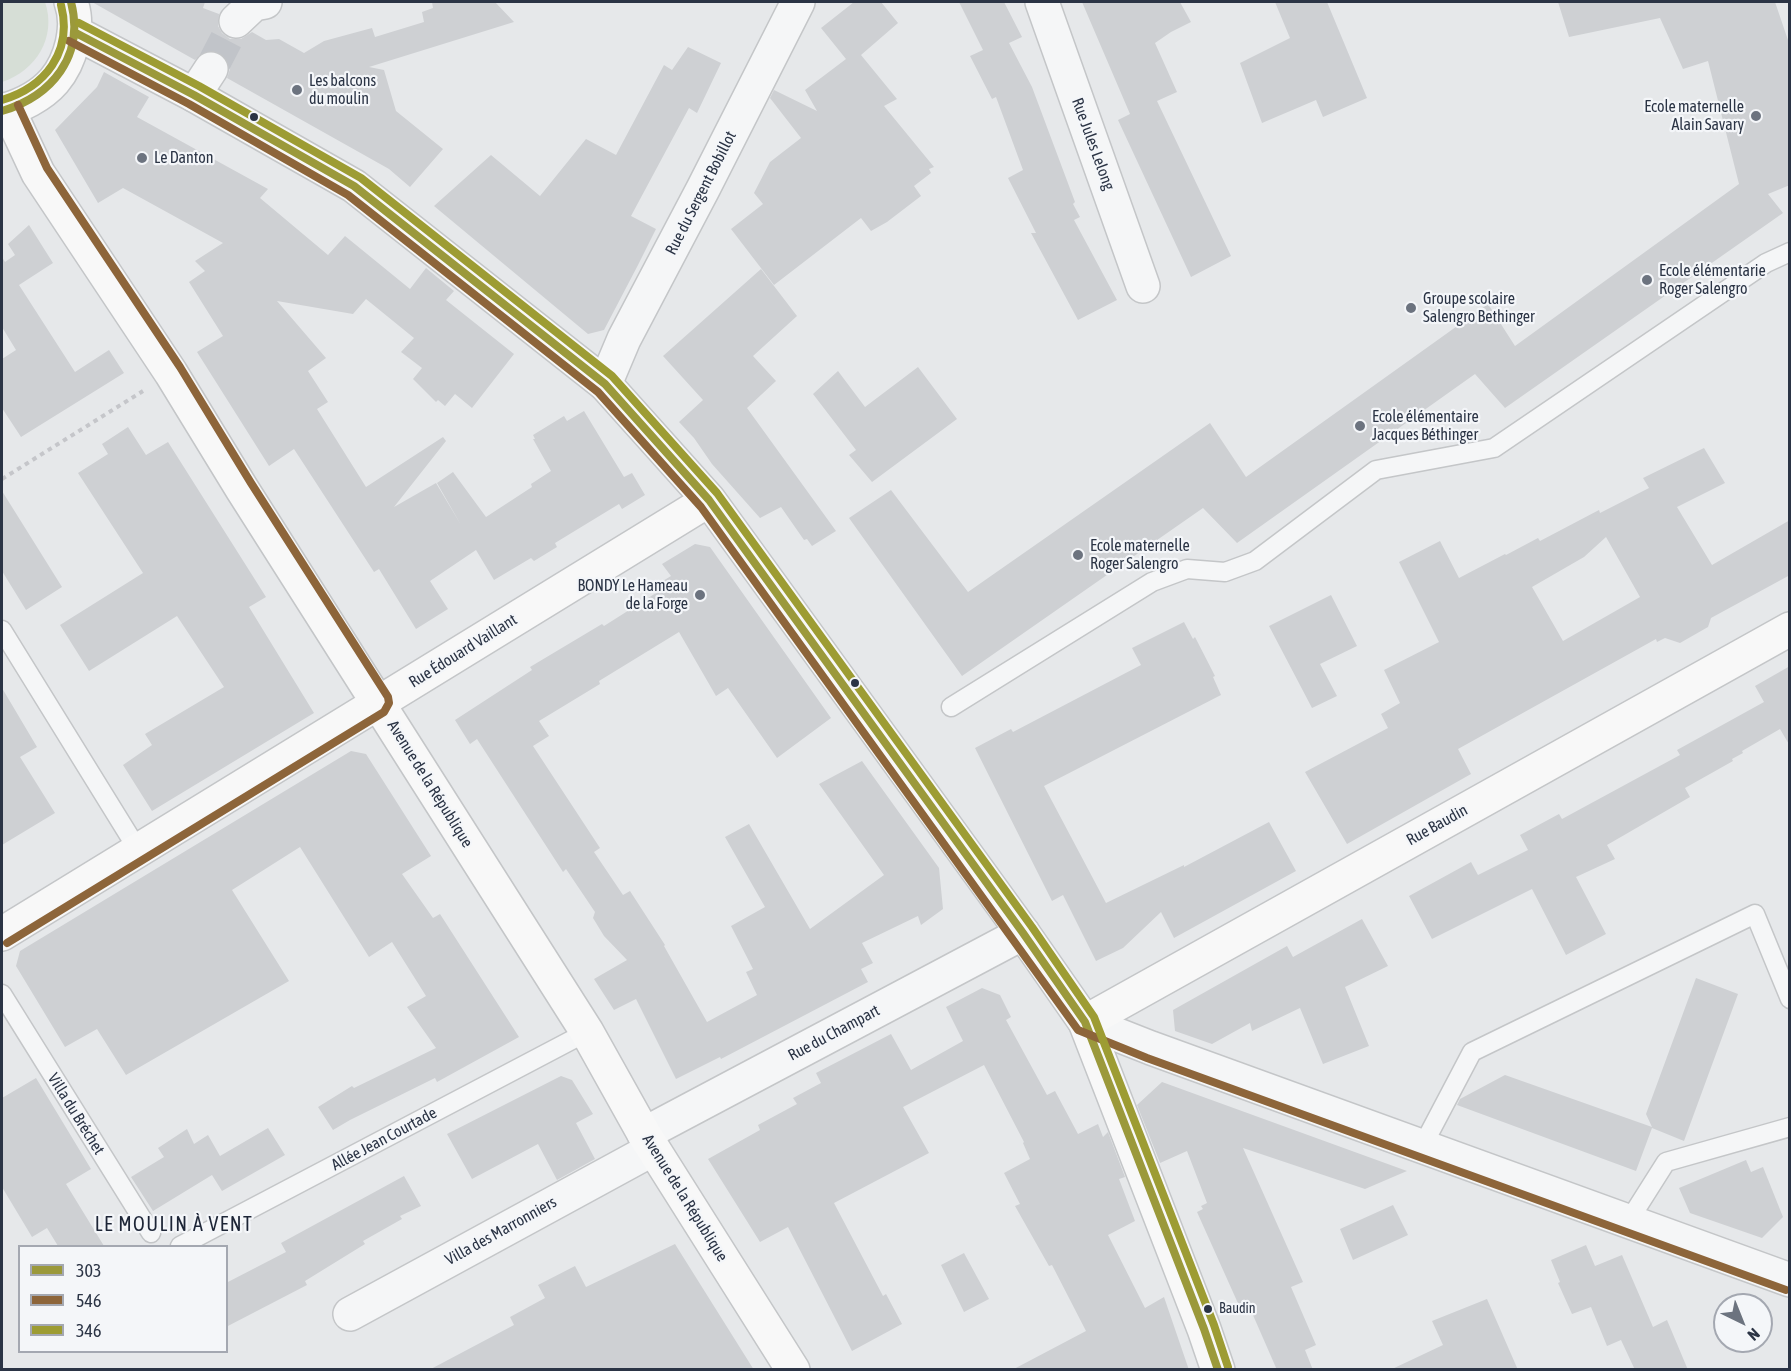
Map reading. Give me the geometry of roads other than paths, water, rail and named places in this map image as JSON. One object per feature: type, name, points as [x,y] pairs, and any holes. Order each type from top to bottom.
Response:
[{"type":"street","points":[[236,21],[254,4],[265,2]]},
{"type":"street","name":"Rue du Sergent Bobillot","points":[[605,384],[624,339],[798,2]]},
{"type":"street","name":"Rue Jules Lelong","points":[[1042,2],[1143,286]]},
{"type":"street","points":[[3,111],[33,98],[54,81],[68,58],[73,17],[202,82],[354,186],[605,384],[709,500],[1085,1022],[1218,1370]]},
{"type":"street","name":"Avenue de la République","points":[[3,111],[38,173],[171,373],[242,489],[587,1032],[649,1142],[793,1370]]},
{"type":"street","name":"Rue Édouard Vaillant","points":[[2,934],[709,500]]},
{"type":"street","name":"Rue Baudin","points":[[1085,1022],[1790,629]]},
{"type":"street","name":"Rue du Champart","points":[[649,1142],[1023,933]]},
{"type":"street","points":[[1085,1022],[1790,1280]]},
{"type":"street","name":"Villa des Marronniers","points":[[350,1314],[649,1142]]},
{"type":"lane","points":[[951,707],[1152,582],[1187,569],[1225,572],[1255,561],[1376,470],[1494,448],[1766,263],[1790,252]]},
{"type":"lane","points":[[2,630],[138,850]]},
{"type":"lane","points":[[1422,1147],[1472,1052],[1755,914],[1790,999]]},
{"type":"lane","name":"Villa du Bréchet","points":[[2,994],[151,1233]]},
{"type":"lane","name":"Allée Jean Courtade","points":[[182,1245],[587,1032]]},
{"type":"lane","points":[[1628,1222],[1666,1162],[1790,1127]]},
{"type":"tunnel","points":[[211,69],[236,21]]},
{"type":"place","name":"Les balcons du moulin","points":[[297,90]]},
{"type":"place","name":"Ecole maternelle Alain Savary","points":[[1756,116]]},
{"type":"place","name":"Le Danton","points":[[142,158]]},
{"type":"place","name":"Ecole élémentarie Roger Salengro","points":[[1647,280]]},
{"type":"place","name":"Groupe scolaire Salengro Bethinger","points":[[1411,308]]},
{"type":"place","name":"Ecole élémentaire Jacques Béthinger","points":[[1360,426]]},
{"type":"place","name":"Ecole maternelle Roger Salengro","points":[[1078,555]]},
{"type":"place","name":"BONDY Le Hameau de la Forge","points":[[700,595]]},
{"type":"place","name":"Baudin","points":[[1208,1309]]},
{"type":"district","name":"LE MOULIN À VENT","points":[[174,1225]]}]
